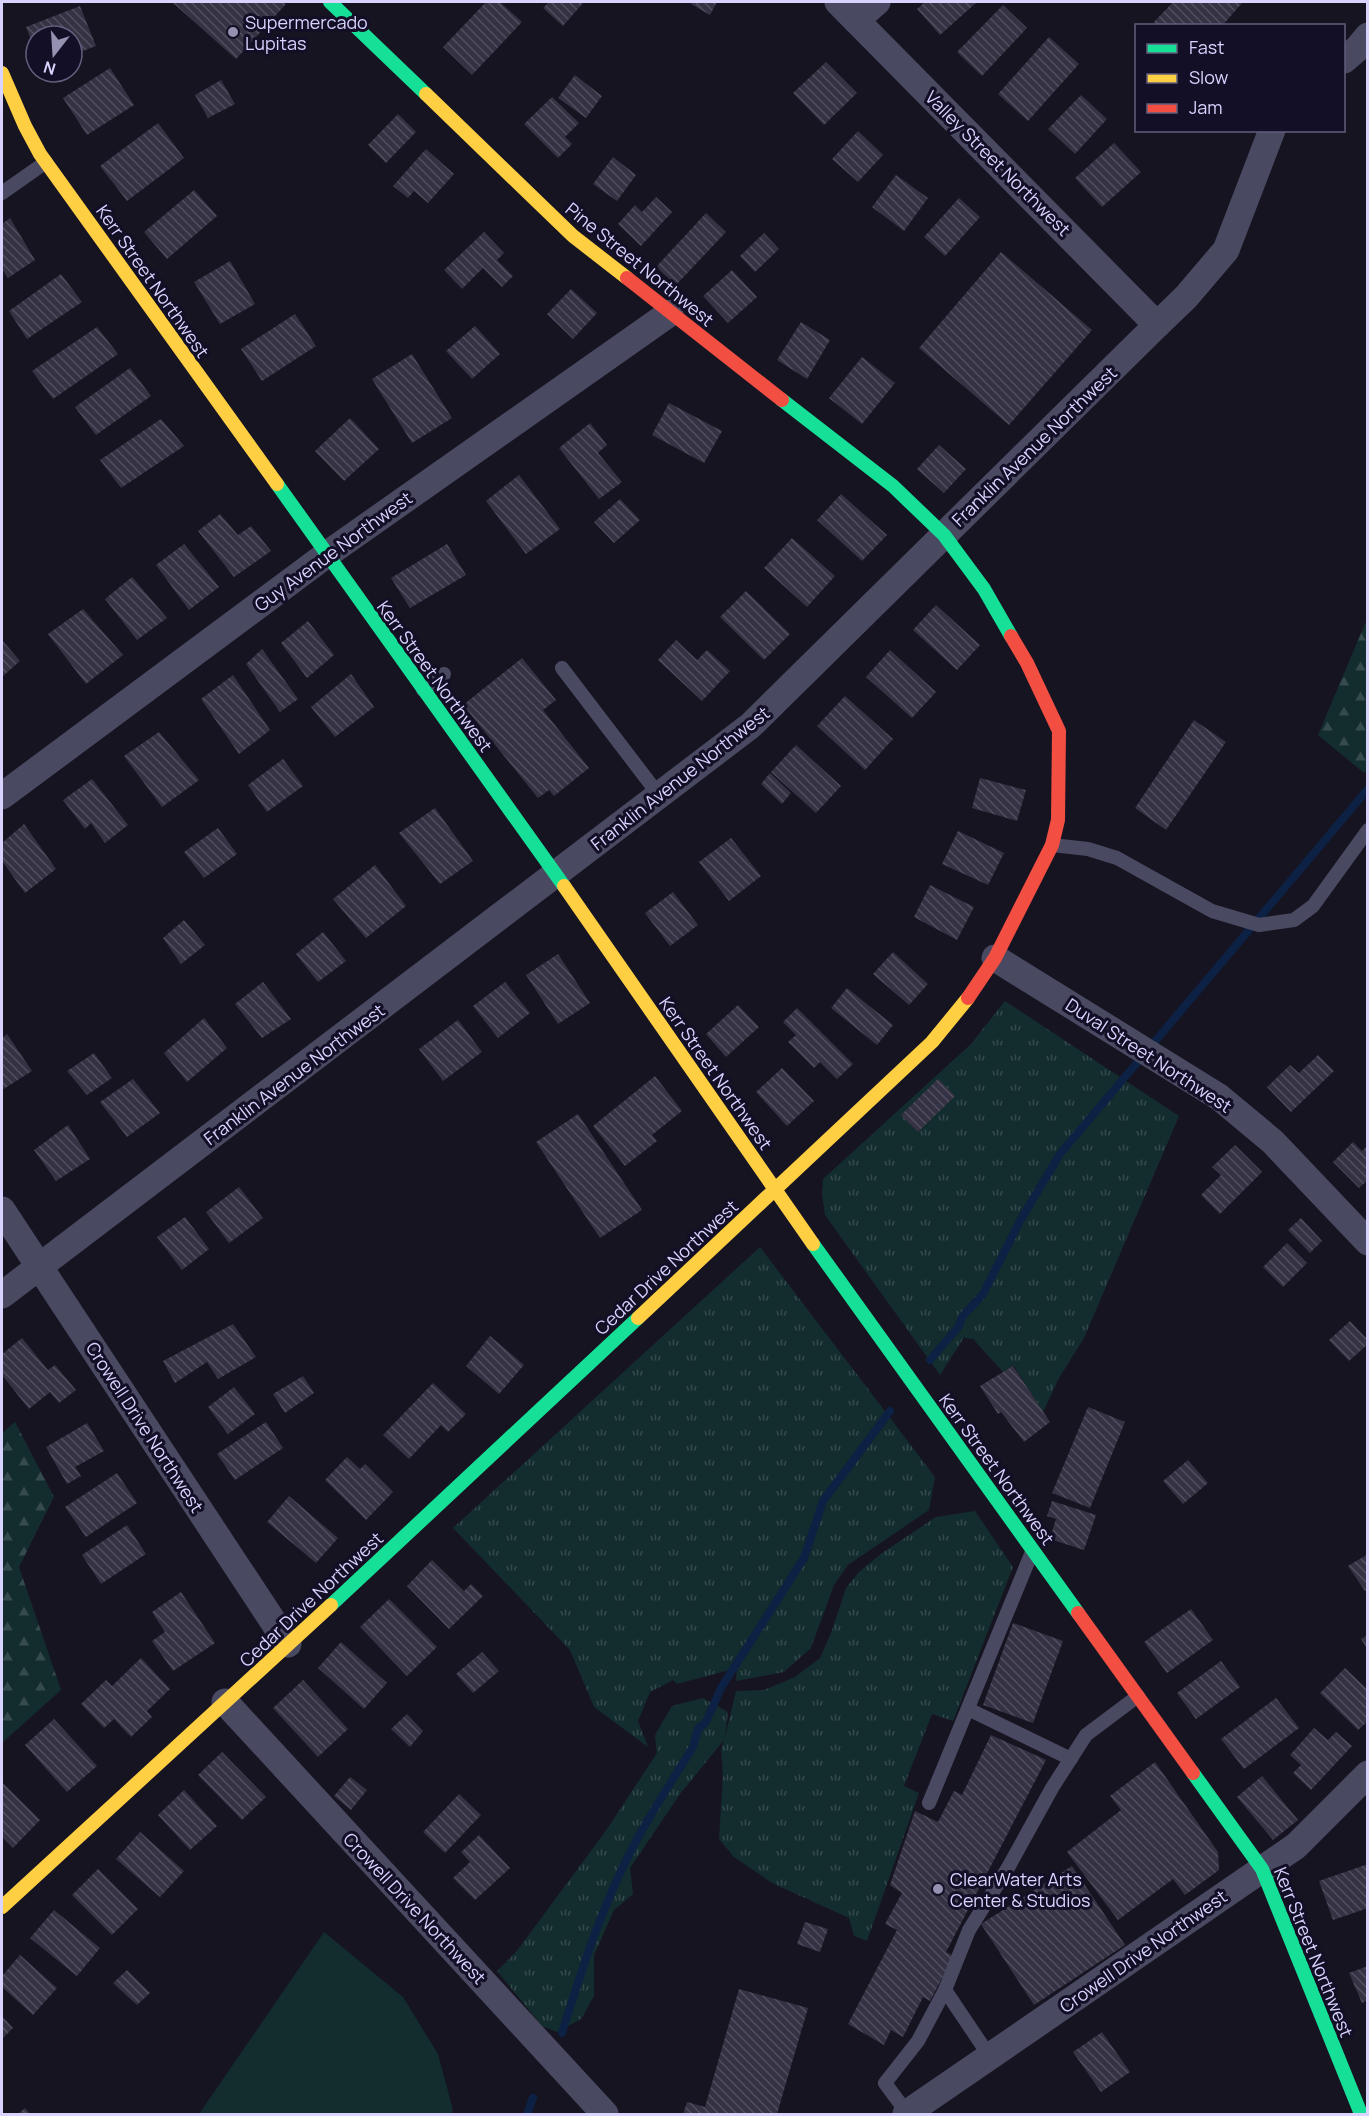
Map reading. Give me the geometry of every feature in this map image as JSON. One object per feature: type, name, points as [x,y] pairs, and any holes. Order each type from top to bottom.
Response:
[{"type":"street","name":"Pine Street Northwest","points":[[330,2],[573,236],[893,486],[944,535]]},
{"type":"street","points":[[847,10],[878,2]]},
{"type":"street","name":"Valley Street Northwest","points":[[847,10],[1157,325]]},
{"type":"street","points":[[1345,59],[1368,36]]},
{"type":"street","name":"Kerr Street Northwest","points":[[2,73],[25,126],[46,162],[556,875],[774,1189],[1262,1869],[1361,2115]]},
{"type":"street","name":"Franklin Avenue Northwest","points":[[2,1295],[750,726],[1193,289],[1226,249],[1271,132]]},
{"type":"street","name":"Guy Avenue Northwest","points":[[2,796],[326,555],[670,313]]},
{"type":"street","name":"Cedar Drive Northwest","points":[[2,1907],[362,1578],[932,1042],[968,998],[995,958],[1052,845],[1058,820],[1059,731],[1027,663],[984,589],[944,535]]},
{"type":"street","name":"Duval Street Northwest","points":[[995,958],[1219,1097],[1273,1142],[1368,1242]]},
{"type":"street","name":"Crowell Drive Northwest","points":[[2,1210],[288,1644]]},
{"type":"street","name":"Crowell Drive Northwest","points":[[225,1702],[605,2115]]},
{"type":"street","name":"Crowell Drive Northwest","points":[[906,2114],[1296,1846],[1368,1774]]},
{"type":"lane","points":[[2,193],[46,162]]},
{"type":"lane","points":[[562,668],[652,786]]},
{"type":"lane","points":[[423,690],[444,674]]},
{"type":"lane","points":[[1052,845],[1088,849],[1117,858],[1212,911],[1259,925],[1294,920],[1313,906],[1368,830]]},
{"type":"lane","points":[[929,1803],[1033,1550]]},
{"type":"lane","points":[[906,2114],[885,2084],[918,2041],[945,1990],[969,1930],[1086,1735],[1138,1696]]},
{"type":"lane","points":[[968,1709],[1071,1759]]},
{"type":"lane","points":[[945,1990],[990,2056]]},
{"type":"green space","points":[[1367,619],[1368,770],[1364,773],[1318,735]]},
{"type":"green space","points":[[1005,1001],[1179,1116],[1084,1338],[1059,1378],[1043,1412],[1014,1366],[1003,1372],[973,1339],[965,1338],[965,1336],[940,1375],[825,1215],[822,1195],[823,1179],[971,1044]]},
{"type":"green space","points":[[760,1247],[935,1477],[929,1510],[848,1565],[834,1585],[811,1648],[784,1672],[736,1681],[737,1668],[677,1684],[673,1680],[650,1692],[638,1721],[648,1747],[594,1707],[570,1650],[453,1528]]},
{"type":"green space","points":[[15,1422],[54,1497],[19,1567],[61,1690],[2,1743],[2,1433]]},
{"type":"green space","points":[[975,1511],[1013,1567],[953,1721],[932,1714],[904,1786],[919,1793],[867,1941],[854,1936],[849,1918],[772,1883],[734,1857],[719,1839],[723,1775],[721,1750],[724,1740],[680,1794],[630,1868],[633,1894],[614,1910],[594,1955],[594,1996],[581,2019],[557,2032],[542,2026],[497,1971],[516,1952],[605,1832],[657,1753],[655,1735],[672,1706],[703,1698],[728,1712],[725,1737],[736,1691],[764,1690],[795,1677],[820,1658],[846,1588],[859,1572],[882,1553],[936,1517]]},
{"type":"green space","points":[[324,1932],[403,1997],[438,2054],[453,2114],[199,2114]]},
{"type":"building","name":"Supermercado Lupitas","points":[[172,2],[283,2],[286,4],[236,59]]},
{"type":"building","points":[[486,2],[500,2],[522,22],[472,75],[443,47]]},
{"type":"building","points":[[549,2],[584,2],[563,26],[543,8]]},
{"type":"building","points":[[692,2],[717,2],[710,15],[691,4]]},
{"type":"building","points":[[925,2],[977,2],[940,35],[917,9]]},
{"type":"building","points":[[1173,2],[1242,3],[1224,24],[1156,24],[1154,22]]},
{"type":"building","points":[[1003,5],[1027,28],[982,76],[957,52]]},
{"type":"building","points":[[80,6],[96,46],[84,50],[84,24],[34,24]]},
{"type":"building","points":[[1049,37],[1079,64],[1028,121],[998,94]]},
{"type":"building","points":[[826,62],[857,93],[824,125],[793,93]]},
{"type":"building","points":[[110,68],[134,105],[87,135],[63,98]]},
{"type":"building","points":[[575,75],[602,96],[586,118],[558,98]]},
{"type":"building","points":[[221,80],[235,104],[208,118],[195,95]]},
{"type":"building","points":[[1081,95],[1107,119],[1075,154],[1048,129]]},
{"type":"building","points":[[552,97],[579,123],[565,137],[572,144],[558,158],[524,124]]},
{"type":"building","points":[[398,114],[416,132],[386,163],[368,145]]},
{"type":"building","points":[[158,123],[184,158],[127,201],[100,166]]},
{"type":"building","points":[[858,131],[883,155],[858,182],[832,159]]},
{"type":"building","points":[[1114,143],[1141,172],[1102,207],[1075,178]]},
{"type":"building","points":[[426,149],[454,174],[428,203],[414,191],[408,198],[393,186]]},
{"type":"building","points":[[613,157],[636,175],[617,201],[593,184]]},
{"type":"building","points":[[896,175],[928,198],[904,231],[872,207]]},
{"type":"building","points":[[194,190],[217,216],[167,259],[144,232]]},
{"type":"building","points":[[656,197],[672,212],[641,246],[618,224],[635,205],[642,212]]},
{"type":"building","points":[[959,198],[980,217],[945,256],[924,237]]},
{"type":"building","points":[[706,213],[726,232],[676,285],[656,267]]},
{"type":"building","points":[[10,218],[35,260],[8,278],[2,269],[2,224]]},
{"type":"building","points":[[484,232],[504,253],[497,260],[513,276],[502,287],[483,268],[462,289],[444,270]]},
{"type":"building","points":[[764,233],[779,249],[755,272],[740,256]]},
{"type":"building","points":[[1001,252],[1092,330],[1009,425],[919,348]]},
{"type":"building","points":[[230,261],[255,304],[220,324],[194,282]]},
{"type":"building","points":[[732,270],[757,297],[728,323],[703,296]]},
{"type":"building","points":[[61,274],[82,302],[27,339],[9,311]]},
{"type":"building","points":[[571,289],[597,313],[573,339],[547,314]]},
{"type":"building","points":[[295,314],[316,346],[262,381],[241,349]]},
{"type":"building","points":[[801,322],[830,340],[807,379],[777,360]]},
{"type":"building","points":[[475,326],[500,354],[472,379],[446,351]]},
{"type":"building","points":[[97,327],[118,354],[53,399],[32,371]]},
{"type":"building","points":[[412,354],[452,418],[412,443],[372,379]]},
{"type":"building","points":[[862,357],[895,383],[862,424],[829,398]]},
{"type":"building","points":[[130,368],[151,396],[96,435],[75,407]]},
{"type":"building","points":[[669,403],[722,431],[704,463],[652,435]]},
{"type":"building","points":[[350,418],[379,449],[344,481],[315,451]]},
{"type":"building","points":[[161,419],[184,446],[121,488],[100,460]]},
{"type":"building","points":[[590,423],[607,445],[598,453],[622,482],[599,499],[559,448]]},
{"type":"building","points":[[939,445],[966,469],[944,493],[917,469]]},
{"type":"building","points":[[519,475],[560,529],[526,554],[486,501]]},
{"type":"building","points":[[841,494],[887,535],[862,561],[817,520]]},
{"type":"building","points":[[620,499],[640,520],[614,543],[594,522]]},
{"type":"building","points":[[220,514],[238,535],[251,526],[271,551],[234,577],[198,531]]},
{"type":"building","points":[[792,538],[835,576],[807,607],[764,568]]},
{"type":"building","points":[[184,544],[219,587],[189,610],[156,565]]},
{"type":"building","points":[[447,544],[466,575],[410,608],[391,578]]},
{"type":"building","points":[[132,577],[167,618],[137,640],[105,599]]},
{"type":"building","points":[[746,591],[790,634],[764,660],[720,617]]},
{"type":"building","points":[[936,605],[980,645],[957,670],[913,630]]},
{"type":"building","points":[[83,609],[123,655],[86,684],[48,634]]},
{"type":"building","points":[[308,621],[334,655],[307,678],[281,643]]},
{"type":"building","points":[[2,640],[20,661],[2,677]]},
{"type":"building","points":[[676,640],[697,660],[707,650],[730,671],[702,701],[658,660]]},
{"type":"building","points":[[262,649],[298,699],[280,712],[246,664]]},
{"type":"building","points":[[890,650],[936,692],[912,718],[866,677]]},
{"type":"building","points":[[522,658],[556,700],[543,710],[589,768],[554,796],[549,790],[538,798],[463,705]]},
{"type":"building","points":[[351,674],[374,707],[335,737],[311,707]]},
{"type":"building","points":[[233,675],[270,730],[239,754],[201,699]]},
{"type":"building","points":[[845,696],[893,739],[865,770],[817,726]]},
{"type":"building","points":[[1194,720],[1226,742],[1166,830],[1135,808]]},
{"type":"building","points":[[159,732],[199,780],[162,807],[124,756]]},
{"type":"building","points":[[796,745],[841,786],[816,813],[771,772]]},
{"type":"building","points":[[283,759],[303,786],[267,812],[248,785]]},
{"type":"building","points":[[770,773],[791,793],[782,804],[761,784]]},
{"type":"building","points":[[980,778],[1026,790],[1017,821],[972,808]]},
{"type":"building","points":[[92,779],[128,825],[105,843],[91,823],[85,829],[63,800]]},
{"type":"building","points":[[435,808],[473,861],[440,884],[399,833]]},
{"type":"building","points":[[24,824],[56,869],[25,893],[2,861],[2,843]]},
{"type":"building","points":[[218,828],[237,854],[204,878],[184,852]]},
{"type":"building","points":[[958,831],[1004,853],[988,885],[942,864]]},
{"type":"building","points":[[731,838],[761,876],[729,901],[699,862]]},
{"type":"building","points":[[375,865],[406,906],[366,938],[333,899]]},
{"type":"building","points":[[930,885],[974,907],[957,940],[914,917]]},
{"type":"building","points":[[673,892],[698,925],[670,946],[645,913]]},
{"type":"building","points":[[184,920],[205,945],[181,964],[163,938]]},
{"type":"building","points":[[323,932],[346,961],[318,982],[296,954]]},
{"type":"building","points":[[893,952],[928,984],[909,1005],[873,974]]},
{"type":"building","points":[[558,954],[590,1003],[558,1024],[526,975]]},
{"type":"building","points":[[263,982],[291,1019],[262,1038],[235,1004]]},
{"type":"building","points":[[505,982],[530,1013],[498,1038],[473,1006]]},
{"type":"building","points":[[847,988],[893,1025],[877,1045],[831,1008]]},
{"type":"building","points":[[738,1005],[759,1027],[726,1057],[706,1034]]},
{"type":"building","points":[[797,1008],[853,1064],[837,1079],[820,1062],[814,1068],[788,1042],[796,1035],[783,1022]]},
{"type":"building","points":[[204,1018],[227,1048],[187,1082],[164,1053]]},
{"type":"building","points":[[458,1020],[482,1052],[443,1081],[419,1049]]},
{"type":"building","points":[[7,1034],[32,1071],[2,1090],[2,1038]]},
{"type":"building","points":[[94,1053],[112,1078],[87,1095],[67,1071]]},
{"type":"building","points":[[1318,1055],[1334,1071],[1291,1112],[1267,1087],[1290,1065],[1299,1073]]},
{"type":"building","points":[[782,1068],[814,1101],[787,1126],[756,1092]]},
{"type":"building","points":[[655,1076],[682,1111],[652,1135],[657,1141],[625,1166],[593,1126]]},
{"type":"building","points":[[133,1079],[160,1113],[127,1137],[100,1102]]},
{"type":"building","points":[[938,1079],[955,1096],[918,1132],[901,1115]]},
{"type":"building","points":[[578,1114],[642,1210],[600,1238],[536,1142]]},
{"type":"building","points":[[68,1125],[90,1159],[56,1181],[34,1150]]},
{"type":"building","points":[[1353,1142],[1362,1151],[1368,1145],[1368,1180],[1359,1188],[1333,1162]]},
{"type":"building","points":[[1235,1145],[1262,1172],[1220,1214],[1201,1195],[1221,1175],[1212,1167]]},
{"type":"building","points":[[239,1187],[263,1218],[229,1243],[206,1212]]},
{"type":"building","points":[[185,1217],[209,1249],[182,1270],[157,1237]]},
{"type":"building","points":[[1301,1218],[1322,1241],[1310,1253],[1288,1230]]},
{"type":"building","points":[[1287,1243],[1307,1263],[1283,1287],[1263,1267]]},
{"type":"building","points":[[1350,1321],[1368,1340],[1368,1344],[1349,1361],[1329,1340]]},
{"type":"building","points":[[233,1324],[256,1357],[218,1379],[207,1362],[175,1383],[163,1361]]},
{"type":"building","points":[[490,1336],[524,1365],[499,1394],[466,1366]]},
{"type":"building","points":[[22,1338],[48,1370],[55,1365],[76,1390],[59,1403],[50,1392],[29,1409],[2,1375],[2,1354]]},
{"type":"building","points":[[1013,1366],[1050,1422],[1024,1442],[1001,1412],[998,1414],[980,1386]]},
{"type":"building","points":[[303,1376],[314,1393],[285,1413],[273,1394]]},
{"type":"building","points":[[433,1383],[466,1414],[448,1432],[441,1425],[409,1459],[383,1435]]},
{"type":"building","points":[[234,1387],[255,1414],[228,1434],[208,1407]]},
{"type":"building","points":[[1088,1407],[1125,1422],[1090,1508],[1052,1493]]},
{"type":"building","points":[[266,1422],[283,1448],[235,1480],[217,1454]]},
{"type":"building","points":[[87,1423],[104,1451],[75,1467],[81,1476],[67,1484],[46,1447]]},
{"type":"building","points":[[347,1457],[360,1469],[365,1464],[393,1492],[366,1520],[325,1480]]},
{"type":"building","points":[[1188,1460],[1208,1483],[1183,1504],[1163,1481]]},
{"type":"building","points":[[117,1473],[137,1503],[86,1537],[65,1507]]},
{"type":"building","points":[[289,1496],[338,1538],[316,1563],[267,1522]]},
{"type":"building","points":[[1052,1501],[1096,1515],[1084,1550],[1050,1539],[1056,1519],[1047,1516]]},
{"type":"building","points":[[127,1525],[146,1554],[101,1584],[82,1555]]},
{"type":"building","points":[[1368,1554],[1368,1589],[1365,1591],[1348,1566]]},
{"type":"building","points":[[432,1560],[464,1591],[471,1584],[483,1596],[449,1629],[407,1586]]},
{"type":"building","points":[[181,1592],[215,1643],[173,1671],[152,1641],[165,1632],[152,1612]]},
{"type":"building","points":[[389,1599],[437,1647],[407,1676],[360,1627]]},
{"type":"building","points":[[1191,1609],[1213,1640],[1167,1673],[1144,1642]]},
{"type":"building","points":[[1013,1623],[1063,1641],[1033,1723],[983,1705]]},
{"type":"building","points":[[1368,1635],[1368,1650],[1361,1639]]},
{"type":"building","points":[[341,1642],[387,1683],[364,1709],[318,1668]]},
{"type":"building","points":[[482,1652],[499,1671],[473,1693],[456,1674]]},
{"type":"building","points":[[141,1658],[170,1689],[147,1711],[152,1717],[131,1737],[114,1719],[104,1728],[81,1704],[106,1680],[112,1686]]},
{"type":"building","points":[[1221,1661],[1240,1687],[1196,1719],[1177,1693]]},
{"type":"building","points":[[1345,1668],[1368,1690],[1368,1721],[1358,1730],[1320,1693]]},
{"type":"building","points":[[303,1680],[348,1729],[318,1757],[273,1708]]},
{"type":"building","points":[[1276,1698],[1299,1728],[1244,1769],[1221,1739]]},
{"type":"building","points":[[407,1714],[423,1731],[410,1747],[391,1729]]},
{"type":"building","points":[[54,1719],[97,1766],[67,1792],[25,1745]]},
{"type":"building","points":[[1314,1728],[1328,1740],[1336,1732],[1352,1746],[1311,1790],[1293,1773],[1301,1765],[1290,1755]]},
{"type":"building","name":"ClearWater Arts Center & Studios","points":[[991,1735],[1046,1760],[946,1952],[954,1956],[930,2001],[923,1997],[903,2037],[891,2030],[884,2045],[848,2024],[897,1930],[885,1924],[902,1893],[890,1885],[915,1811],[938,1822],[954,1791],[962,1795]]},
{"type":"building","points":[[222,1752],[266,1797],[242,1820],[198,1775]]},
{"type":"building","points":[[1155,1762],[1218,1852],[1219,1870],[1185,1895],[1173,1879],[1118,1920],[1067,1852],[1121,1810],[1110,1796]]},
{"type":"building","points":[[1262,1776],[1298,1820],[1273,1840],[1237,1797]]},
{"type":"building","points":[[350,1777],[367,1790],[351,1810],[334,1796]]},
{"type":"building","points":[[2,1782],[40,1820],[13,1848],[2,1837]]},
{"type":"building","points":[[184,1790],[217,1826],[190,1850],[158,1815]]},
{"type":"building","points":[[459,1794],[481,1815],[445,1853],[423,1832]]},
{"type":"building","points":[[140,1832],[184,1871],[160,1897],[116,1859]]},
{"type":"building","points":[[479,1835],[510,1868],[475,1900],[453,1878],[470,1862],[461,1852]]},
{"type":"building","points":[[1368,1864],[1368,1908],[1333,1920],[1319,1881]]},
{"type":"building","points":[[1072,1866],[1125,1945],[1034,2005],[981,1924]]},
{"type":"building","points":[[98,1869],[138,1909],[112,1935],[72,1895]]},
{"type":"building","points":[[54,1910],[100,1948],[77,1976],[30,1938]]},
{"type":"building","points":[[805,1922],[828,1929],[820,1952],[797,1944]]},
{"type":"building","points":[[20,1955],[57,1988],[33,2015],[2,1987],[2,1976]]},
{"type":"building","points":[[1368,1966],[1368,2000],[1362,2003],[1349,1973]]},
{"type":"building","points":[[127,1970],[150,1993],[137,2005],[113,1983]]},
{"type":"building","points":[[739,1989],[808,2008],[777,2114],[683,2114],[687,2102],[705,2107]]},
{"type":"building","points":[[2,2016],[13,2028],[2,2039]]},
{"type":"building","points":[[1102,2032],[1130,2072],[1101,2092],[1073,2052]]},
{"type":"building","points":[[25,2108],[30,2114],[18,2114]]},
{"type":"waterway","points":[[930,1360],[959,1326],[962,1317],[983,1294],[1021,1219],[1060,1154],[1368,789]]},
{"type":"waterway","points":[[562,2033],[602,1914],[634,1845],[693,1747],[698,1729],[706,1722],[721,1688],[804,1558],[823,1501],[890,1411]]},
{"type":"waterway","points":[[527,2114],[533,2098]]},
{"type":"traffic: fast","points":[[330,2],[426,94]]},
{"type":"traffic: fast","points":[[782,400],[893,486],[944,535],[984,589],[1011,636]]},
{"type":"traffic: fast","points":[[277,484],[564,886]]},
{"type":"traffic: fast","points":[[813,1244],[1078,1613]]},
{"type":"traffic: fast","points":[[331,1605],[638,1318]]},
{"type":"traffic: fast","points":[[1193,1773],[1262,1869],[1361,2114]]},
{"type":"traffic: slow","points":[[2,73],[40,154],[277,484]]},
{"type":"traffic: slow","points":[[426,94],[573,236],[627,278]]},
{"type":"traffic: slow","points":[[564,886],[813,1244]]},
{"type":"traffic: slow","points":[[638,1318],[932,1042],[968,998]]},
{"type":"traffic: slow","points":[[2,1907],[331,1605]]},
{"type":"traffic: jam","points":[[627,278],[782,400]]},
{"type":"traffic: jam","points":[[968,998],[995,958],[1052,845],[1058,820],[1059,731],[1027,663],[1011,636]]},
{"type":"traffic: jam","points":[[1078,1613],[1193,1773]]},
{"type":"place","name":"Supermercado Lupitas","points":[[233,32]]},
{"type":"place","name":"ClearWater Arts Center & Studios","points":[[938,1889]]}]
